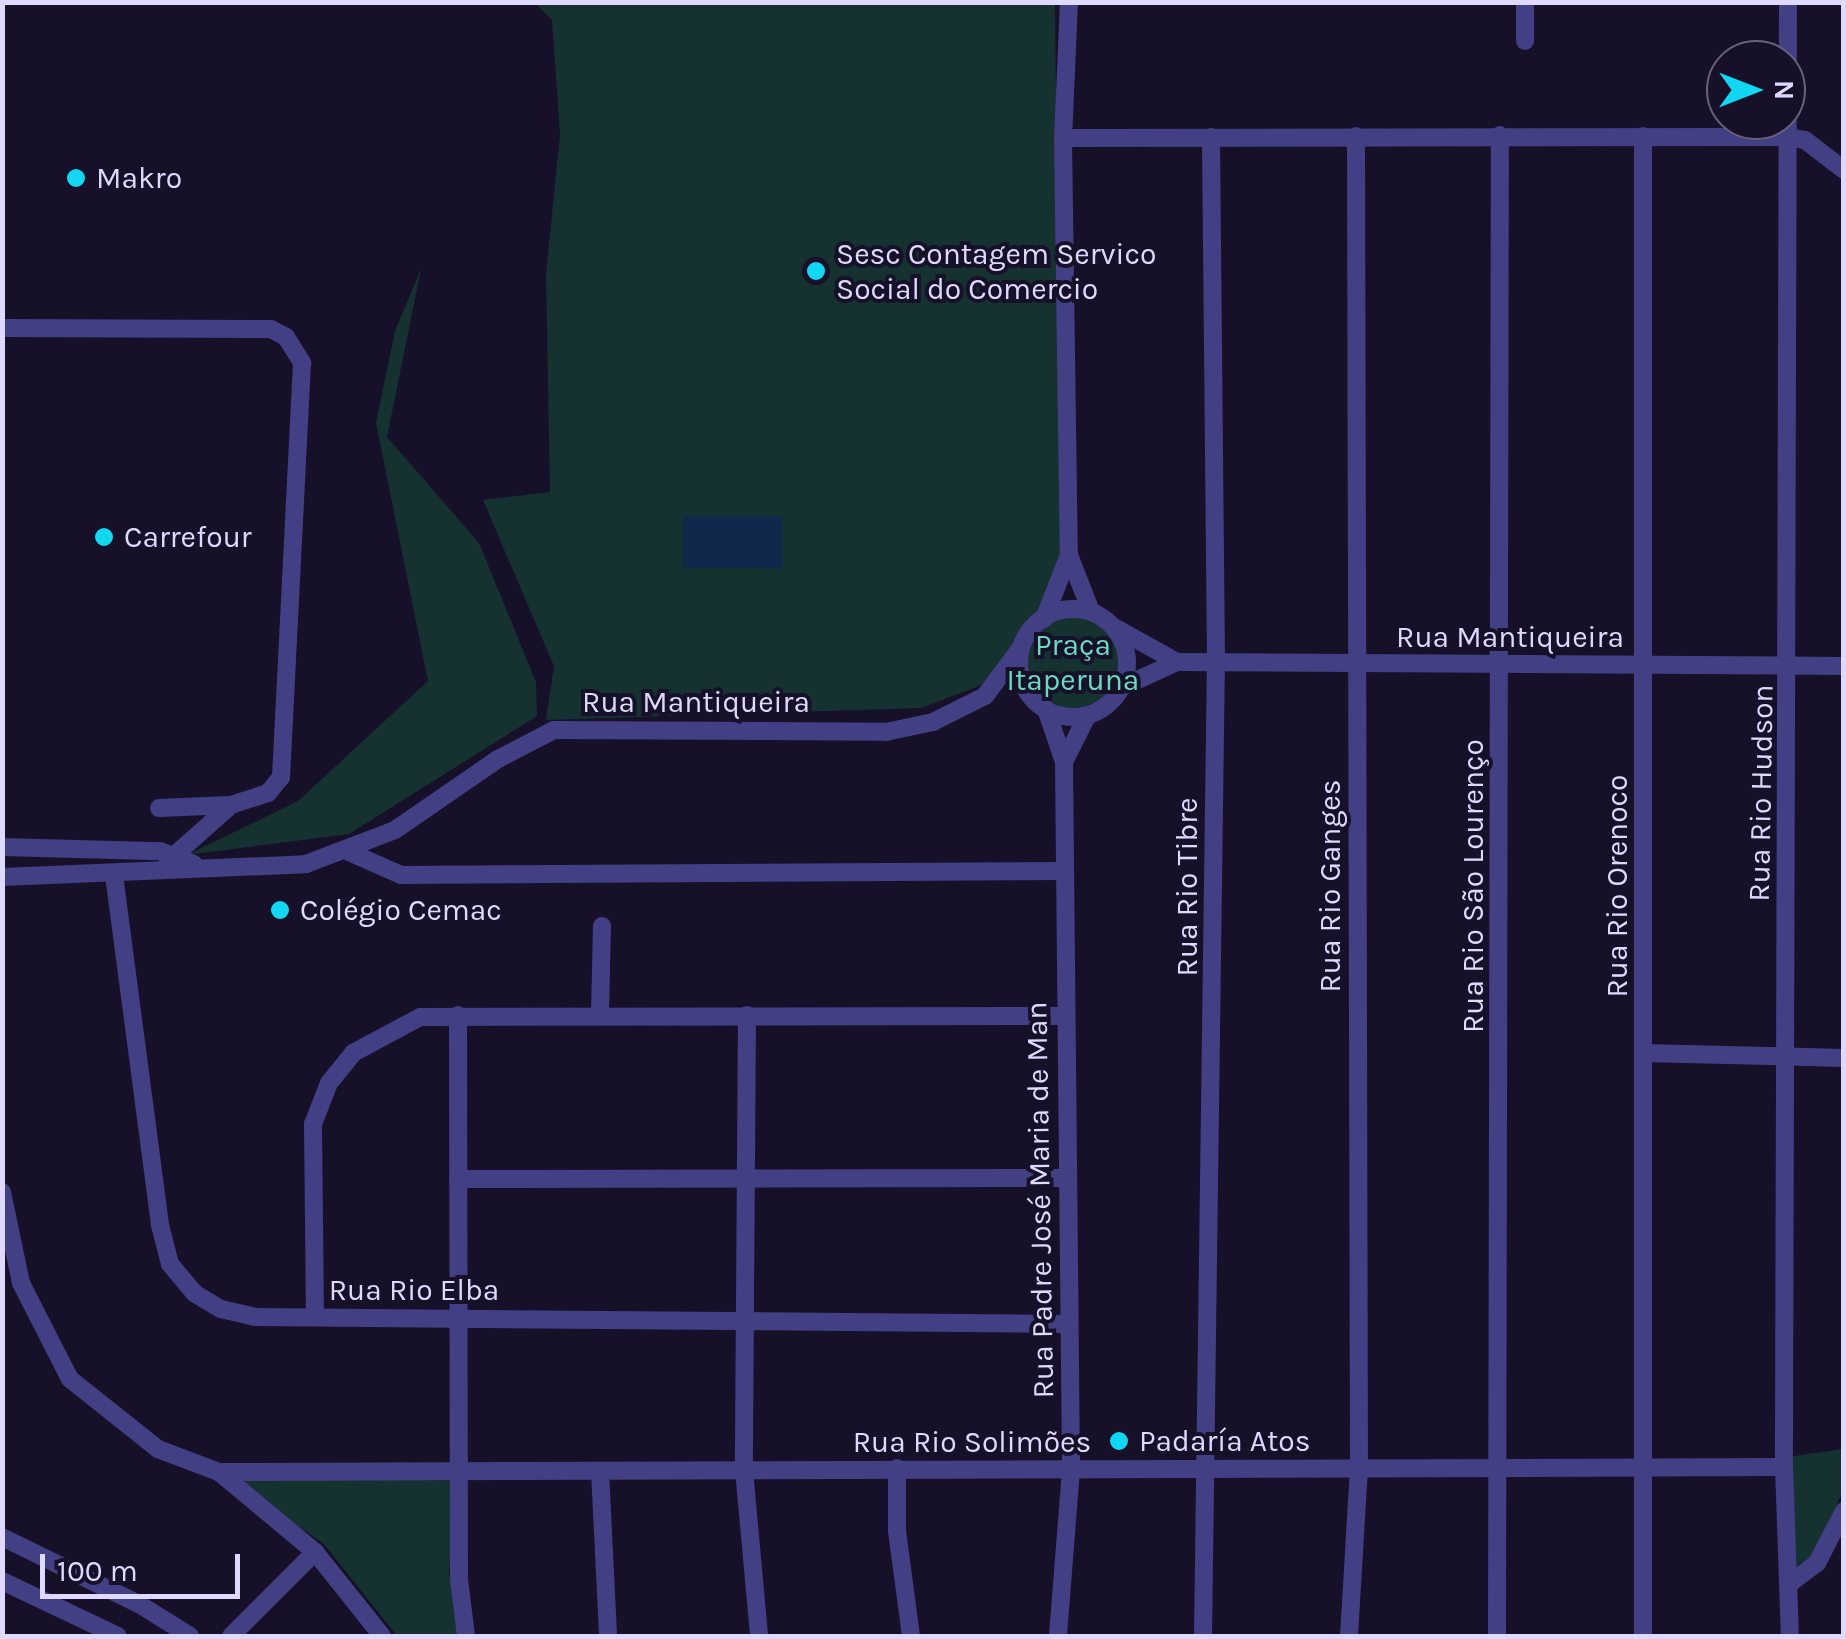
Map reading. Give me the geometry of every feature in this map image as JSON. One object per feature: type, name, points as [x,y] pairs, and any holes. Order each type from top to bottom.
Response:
[{"type":"street","points":[[1069,2],[1063,138],[1069,555],[1090,609],[1177,662]]},
{"type":"street","points":[[1525,2],[1525,41]]},
{"type":"street","name":"Rua Rio Hudson","points":[[1788,2],[1788,40]]},
{"type":"street","name":"Rua Rio Ganges","points":[[1349,1636],[1359,1468],[1356,136]]},
{"type":"street","name":"Rua Rio São Lourenço","points":[[1497,1636],[1502,667],[1500,136]]},
{"type":"street","name":"Rua Rio Orenoco","points":[[1642,1636],[1647,1469],[1643,136]]},
{"type":"street","points":[[1063,138],[1706,136]]},
{"type":"street","name":"Rua Rio Tibre","points":[[1203,1636],[1210,1471],[1216,661],[1211,137]]},
{"type":"street","name":"Rua Rio Hudson","points":[[1789,140],[1784,1467],[1790,1636]]},
{"type":"street","points":[[1805,140],[1844,170]]},
{"type":"street","points":[[2,328],[270,329],[296,350],[306,382],[292,469],[283,766],[268,794],[232,805],[159,808]]},
{"type":"street","points":[[1069,555],[1044,620],[1020,650],[1018,669],[1030,696],[1046,710],[1070,719],[1087,716],[1120,688],[1124,651],[1114,627]]},
{"type":"street","points":[[1044,620],[1090,609]]},
{"type":"street","name":"Rua Mantiqueira","points":[[2,877],[158,873],[195,864],[306,864],[349,852],[554,730],[886,732],[933,722],[985,696],[1020,650]]},
{"type":"street","name":"Rua Mantiqueira","points":[[1120,688],[1177,662],[1502,667],[1844,666]]},
{"type":"street","name":"Rua Mantiqueira","points":[[985,696],[1030,696]]},
{"type":"street","name":"Rua Padre José Maria de Man","points":[[1046,710],[1064,762],[1071,1470],[1058,1636]]},
{"type":"street","name":"Rua Padre José Maria de Man","points":[[1064,762],[1087,716]]},
{"type":"street","points":[[158,873],[171,854],[232,805]]},
{"type":"street","name":"Rua Mantiqueira","points":[[2,847],[171,854],[195,864]]},
{"type":"street","points":[[349,852],[401,875],[1064,871]]},
{"type":"street","name":"Rua Rio Elba","points":[[114,875],[170,1264],[194,1294],[220,1309],[314,1317],[1069,1324]]},
{"type":"street","points":[[600,1014],[602,926]]},
{"type":"street","points":[[458,1014],[459,1579],[466,1636]]},
{"type":"street","points":[[747,1015],[742,1181],[744,1470],[758,1636]]},
{"type":"street","points":[[314,1317],[313,1124],[329,1084],[354,1053],[388,1030],[420,1017],[1065,1016]]},
{"type":"street","points":[[1643,1053],[1844,1058]]},
{"type":"street","points":[[458,1179],[1068,1178]]},
{"type":"street","points":[[2,1192],[8,1238],[21,1282],[70,1379],[158,1450],[219,1472],[315,1552],[382,1636]]},
{"type":"street","name":"Rua Rio Solimões","points":[[219,1472],[1784,1467]]},
{"type":"street","points":[[897,1468],[897,1531],[912,1636]]},
{"type":"street","points":[[600,1471],[608,1636]]},
{"type":"street","points":[[1789,1584],[1816,1563],[1844,1512]]},
{"type":"street","points":[[2,1537],[190,1636]]},
{"type":"street","points":[[2,1546],[43,1558]]},
{"type":"street","points":[[230,1636],[315,1552]]},
{"type":"street","points":[[2,1581],[118,1636]]},
{"type":"green space","name":"Sesc Contagem Servico Social do Comercio","points":[[535,3],[1055,3],[1061,550],[1041,612],[984,684],[921,708],[546,720],[554,666],[483,500],[550,492],[546,274],[560,134],[552,20]]},
{"type":"green space","points":[[421,269],[387,437],[479,543],[536,682],[537,716],[349,834],[187,855],[298,801],[428,681],[376,423],[395,331]]},
{"type":"green space","name":"Praça Itaperuna","points":[[1073,616],[1091,619],[1106,629],[1116,644],[1116,680],[1106,695],[1091,705],[1073,708],[1055,705],[1040,695],[1030,680],[1027,662],[1030,644],[1040,629],[1055,619]]},
{"type":"green space","points":[[1843,1449],[1843,1490],[1816,1553],[1792,1569],[1788,1457]]},
{"type":"green space","points":[[247,1475],[456,1481],[449,1572],[459,1636],[397,1636],[324,1544],[245,1489]]},
{"type":"water","points":[[683,516],[782,516],[782,568],[683,568]]},
{"type":"place","name":"Makro","points":[[76,178]]},
{"type":"place","name":"Sesc Contagem Servico Social do Comercio","points":[[816,271]]},
{"type":"place","name":"Carrefour","points":[[104,537]]},
{"type":"place","name":"Colégio Cemac","points":[[280,910]]},
{"type":"place","name":"Padaría Atos","points":[[1119,1441]]}]
